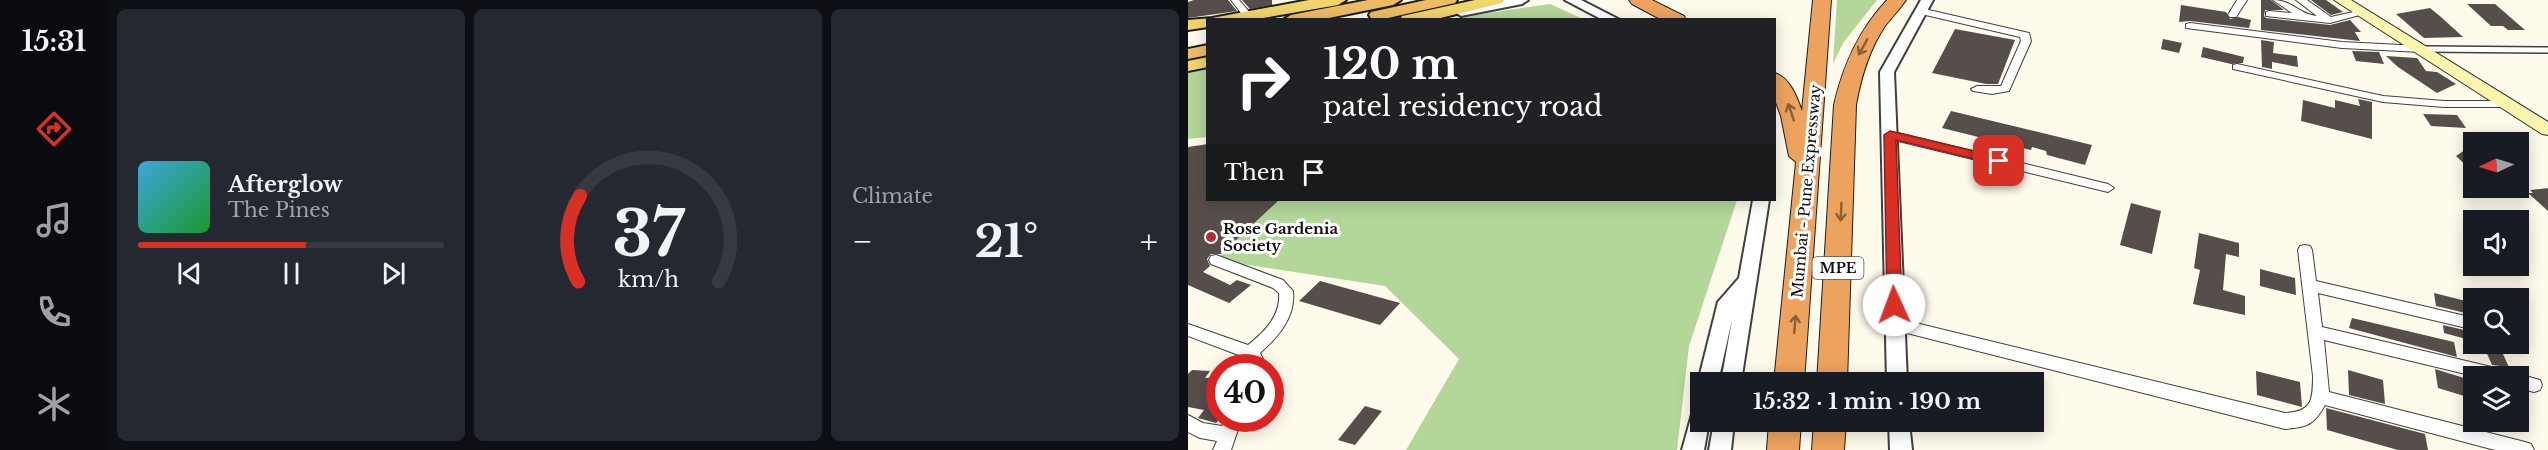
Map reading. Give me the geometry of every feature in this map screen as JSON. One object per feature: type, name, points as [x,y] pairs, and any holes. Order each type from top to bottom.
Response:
[{"type":"highway","points":[[1299,18],[1363,3],[1393,0]]},
{"type":"highway","points":[[1364,18],[1449,0]]},
{"type":"highway","points":[[1638,0],[1673,18]]},
{"type":"highway","name":"Mumbai - Pune Expressway","points":[[1790,372],[1822,0]]},
{"type":"highway","name":"Mumbai - Pune Expressway","points":[[1832,372],[1845,105],[1853,70],[1861,50],[1897,0]]},
{"type":"highway","points":[[1188,39],[1206,36]]},
{"type":"highway","points":[[1188,54],[1206,50]]},
{"type":"highway","points":[[1776,82],[1781,88],[1796,125],[1806,189]]},
{"type":"highway","points":[[1783,450],[1784,432]]},
{"type":"highway","points":[[1828,450],[1829,432]]},
{"type":"main road","points":[[1230,18],[1338,0]]},
{"type":"main road","points":[[1415,18],[1496,0]]},
{"type":"main road","points":[[2341,0],[2510,104],[2548,130]]},
{"type":"main road","points":[[1188,25],[1206,22]]},
{"type":"main road","points":[[1188,66],[1206,62]]},
{"type":"street","points":[[1415,18],[1453,14],[1522,0]]},
{"type":"street","points":[[1571,0],[1610,18]]},
{"type":"street","points":[[2233,15],[2242,0]]},
{"type":"street","points":[[2278,0],[2307,19]]},
{"type":"street","points":[[2301,0],[2330,20]]},
{"type":"street","points":[[1235,1],[1247,15]]},
{"type":"street","points":[[1897,372],[1887,72],[1923,6],[2025,35],[2026,41],[2006,88],[1992,91],[1977,89]]},
{"type":"street","points":[[2270,15],[2330,20],[2362,13]]},
{"type":"street","points":[[2190,26],[2342,45],[2421,49]]},
{"type":"street","points":[[2237,67],[2383,99],[2444,104],[2510,104]]},
{"type":"street","points":[[1890,135],[2108,188]]},
{"type":"street","points":[[1733,372],[1761,201]]},
{"type":"street","points":[[1895,324],[2285,421],[2301,420],[2312,413],[2321,397],[2321,376],[2305,250]]},
{"type":"street","points":[[1216,260],[1278,284],[1286,291],[1286,306],[1277,325],[1256,354]]},
{"type":"street","points":[[1710,372],[1727,302],[1748,280]]},
{"type":"street","points":[[2309,285],[2463,321]]},
{"type":"street","points":[[1188,330],[1239,354]]},
{"type":"street","points":[[2316,332],[2463,367]]},
{"type":"street","points":[[2321,397],[2525,450]]},
{"type":"street","points":[[1188,423],[1200,430],[1228,434]]},
{"type":"street","points":[[1693,450],[1697,432]]},
{"type":"street","points":[[1719,450],[1722,432]]},
{"type":"street","points":[[1900,432],[1901,450]]},
{"type":"lane","points":[[2421,49],[2548,50]]},
{"type":"green space","points":[[1837,0],[1877,0],[1843,43],[1833,64]]},
{"type":"green space","points":[[1550,4],[1581,18],[1454,18]]},
{"type":"green space","points":[[1206,68],[1206,137],[1188,139],[1188,73]]},
{"type":"green space","points":[[1275,201],[1737,201],[1689,346],[1677,450],[1406,450],[1459,359],[1385,286],[1216,260]]},
{"type":"building","points":[[1228,0],[1237,11],[1188,18],[1188,2]]},
{"type":"building","points":[[1242,0],[1272,0],[1272,5],[1250,9]]},
{"type":"building","points":[[2261,0],[2271,0],[2284,10],[2265,10],[2266,18],[2330,25],[2350,20],[2361,32],[2355,32],[2360,41],[2261,30]]},
{"type":"building","points":[[2311,0],[2326,0],[2343,12],[2331,15]]},
{"type":"building","points":[[2467,4],[2495,4],[2525,30],[2508,30],[2503,26],[2491,26]]},
{"type":"building","points":[[2181,5],[2226,12],[2230,19],[2238,17],[2251,20],[2249,28],[2190,21],[2179,22]]},
{"type":"building","points":[[2430,8],[2463,37],[2424,38],[2396,14]]},
{"type":"building","points":[[1955,29],[2015,40],[1998,84],[1986,84],[1932,73]]},
{"type":"building","points":[[2163,39],[2182,43],[2179,53],[2161,49]]},
{"type":"building","points":[[2261,40],[2274,42],[2273,53],[2297,56],[2298,67],[2272,62],[2272,69],[2262,67]]},
{"type":"building","points":[[2203,47],[2244,57],[2243,63],[2231,64],[2201,57]]},
{"type":"building","points":[[2352,51],[2379,52],[2384,64],[2356,61]]},
{"type":"building","points":[[2386,56],[2417,58],[2426,71],[2437,72],[2456,84],[2437,93],[2398,67]]},
{"type":"building","points":[[2358,99],[2372,102],[2372,139],[2301,121],[2303,100],[2335,108],[2335,100],[2360,106]]},
{"type":"building","points":[[1951,111],[2092,145],[2085,165],[2047,155],[2046,151],[2032,147],[2031,150],[1942,128]]},
{"type":"building","points":[[2423,114],[2457,115],[2466,128],[2431,126]]},
{"type":"building","name":"Rose Gardenia Society","points":[[1206,144],[1206,201],[1278,201],[1221,254],[1211,254],[1207,259],[1210,266],[1203,272],[1230,285],[1237,280],[1251,285],[1229,303],[1188,285],[1188,147]]},
{"type":"building","points":[[2463,151],[2463,163],[2456,156]]},
{"type":"building","points":[[2548,188],[2548,211],[2529,194],[2533,193],[2530,190]]},
{"type":"building","points":[[2131,203],[2161,211],[2152,254],[2120,245]]},
{"type":"building","points":[[2199,233],[2239,243],[2239,257],[2226,254],[2223,290],[2245,296],[2245,315],[2193,304],[2200,270],[2194,268]]},
{"type":"building","points":[[2260,269],[2295,278],[2296,295],[2260,286]]},
{"type":"building","points":[[1320,281],[1400,303],[1380,325],[1299,301]]},
{"type":"building","points":[[2434,293],[2463,300],[2463,312],[2436,306]]},
{"type":"building","points":[[2352,318],[2454,342],[2457,357],[2349,328]]},
{"type":"building","points":[[2443,325],[2463,330],[2463,338],[2444,333]]},
{"type":"building","points":[[2487,354],[2503,354],[2509,366],[2500,366],[2492,365]]},
{"type":"building","points":[[2435,369],[2463,378],[2463,396],[2438,388]]},
{"type":"building","points":[[1192,370],[1206,371],[1206,420],[1198,418],[1204,410],[1188,407],[1188,374]]},
{"type":"building","points":[[2348,370],[2383,380],[2385,404],[2349,395]]},
{"type":"building","points":[[2256,371],[2300,382],[2302,407],[2257,395]]},
{"type":"building","points":[[1365,406],[1382,411],[1355,445],[1338,440]]},
{"type":"building","points":[[2326,408],[2425,434],[2428,450],[2398,450],[2327,430]]},
{"type":"place","name":"Rose Gardenia Society","points":[[1211,237]]},
{"type":"route","points":[[1894,305],[1890,135],[1999,161]]}]
